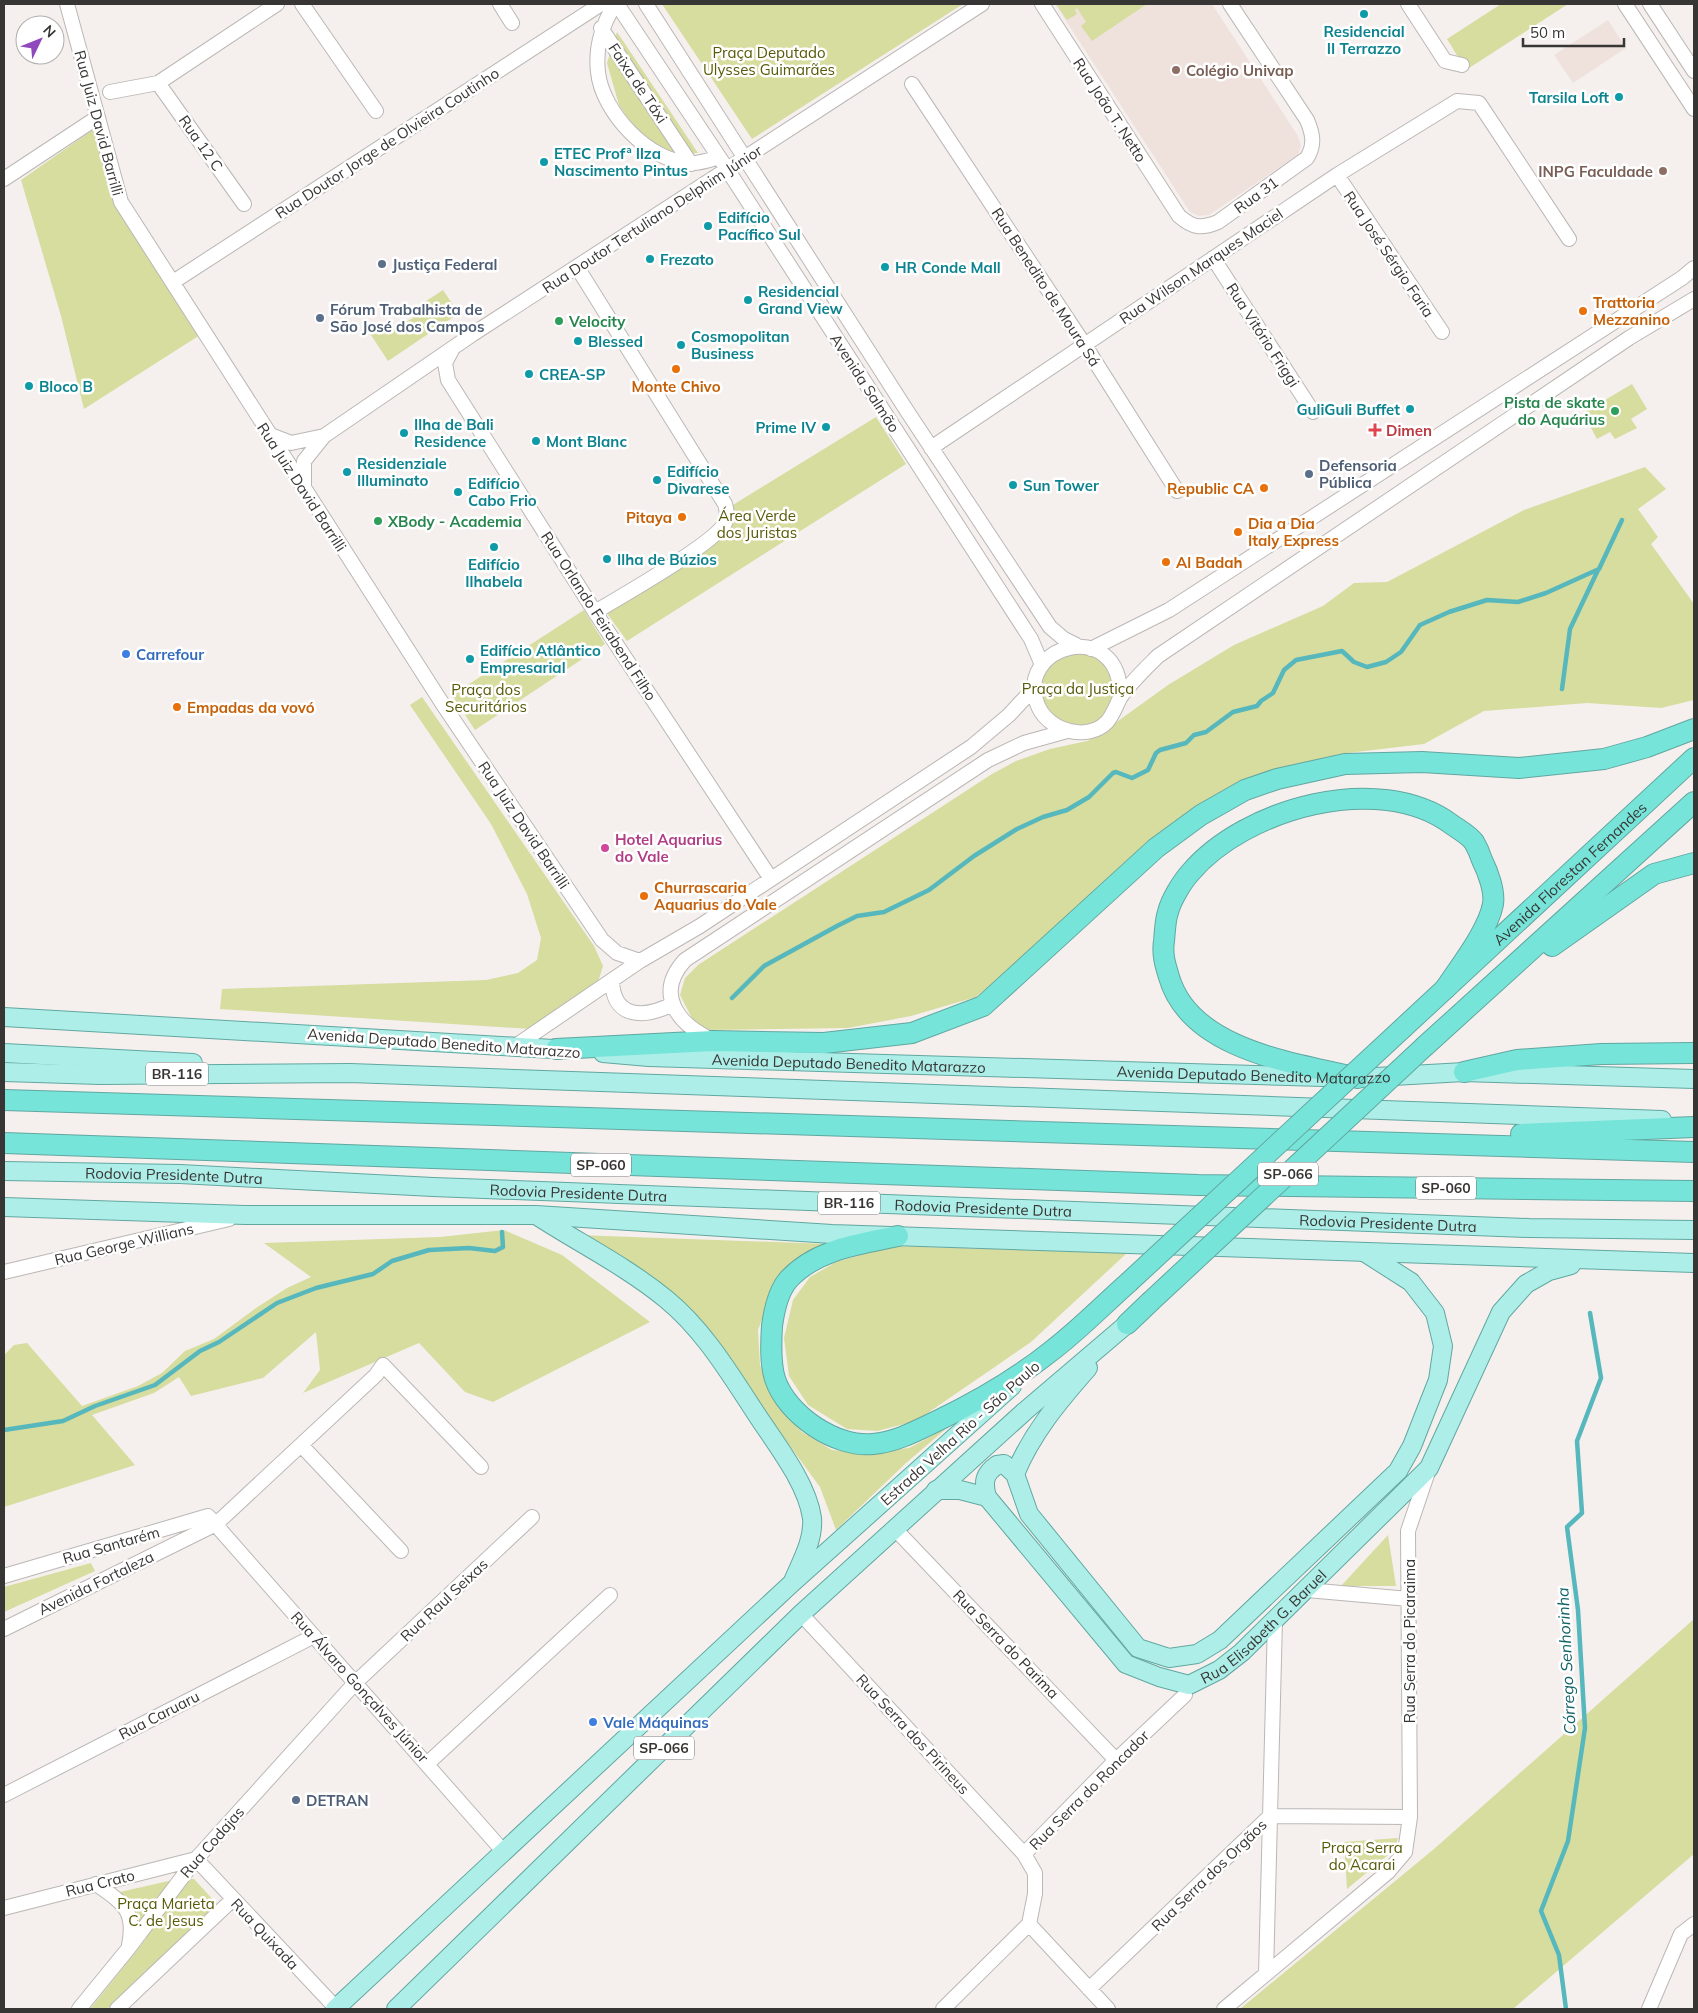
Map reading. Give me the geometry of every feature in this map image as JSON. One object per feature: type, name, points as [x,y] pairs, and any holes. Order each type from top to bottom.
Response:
[{"type":"highway","points":[[556,1049],[713,1041],[824,1043],[912,1033],[983,1006],[1156,848],[1201,815],[1246,790],[1277,779],[1345,764],[1422,762],[1519,768],[1604,759],[1646,747],[1694,729]]},
{"type":"highway","name":"Avenida Florestan Fernandes","points":[[1445,990],[1694,758]]},
{"type":"highway","points":[[1358,1078],[1266,1056],[1226,1040],[1197,1022],[1174,995],[1162,954],[1168,912],[1189,873],[1218,847],[1264,820],[1310,804],[1358,798],[1399,802],[1436,812],[1473,840],[1488,872],[1493,903],[1482,932],[1445,990]]},
{"type":"highway","name":"Avenida Florestan Fernandes","points":[[1467,1007],[1694,802]]},
{"type":"highway","points":[[1467,1007],[1654,874],[1694,863]]},
{"type":"highway","name":"Estrada Velha Rio - São Paulo","points":[[1050,1352],[1130,1282],[1445,990]]},
{"type":"highway","name":"SP-066","points":[[1127,1324],[1467,1007]]},
{"type":"highway","points":[[1464,1072],[1527,1059],[1601,1054],[1694,1054]]},
{"type":"highway","points":[[4,1100],[1694,1152]]},
{"type":"highway","points":[[1405,1142],[1694,1126]]},
{"type":"highway","name":"Rodovia Presidente Dutra","points":[[4,1143],[1198,1185],[1694,1191]]},
{"type":"highway","points":[[898,1236],[830,1253],[810,1262],[783,1287],[776,1304],[771,1341],[775,1380],[794,1409],[808,1421],[836,1439],[854,1444],[890,1441],[954,1412],[1050,1352]]},
{"type":"main road","name":"Avenida Deputado Benedito Matarazzo","points":[[4,1017],[556,1049],[648,1057],[1358,1078],[1464,1072],[1694,1079]]},
{"type":"main road","points":[[4,1052],[350,1073]]},
{"type":"main road","name":"BR-116","points":[[4,1072],[100,1075],[350,1073],[1694,1121]]},
{"type":"main road","name":"Rodovia Presidente Dutra","points":[[4,1173],[28,1171],[180,1174],[462,1188],[1519,1228],[1694,1230]]},
{"type":"main road","points":[[4,1207],[245,1215],[536,1215],[898,1236],[1694,1263]]},
{"type":"main road","points":[[536,1215],[642,1280],[687,1318],[713,1349],[786,1461],[806,1500],[812,1519],[811,1535],[791,1584]]},
{"type":"main road","name":"Rua Elisabeth G. Baruel","points":[[1015,1474],[1029,1514],[1138,1648],[1169,1658],[1197,1654],[1220,1640],[1398,1471],[1412,1446],[1438,1380],[1443,1346],[1435,1313],[1411,1282],[1364,1252]]},
{"type":"main road","name":"Rua Elisabeth G. Baruel","points":[[987,1497],[1126,1664],[1159,1677],[1189,1685],[1226,1664],[1275,1620],[1429,1468],[1501,1312],[1526,1284],[1549,1271],[1595,1260]]},
{"type":"main road","points":[[936,1490],[960,1490],[987,1497],[984,1481],[989,1470],[997,1465],[1004,1464],[1015,1474],[1023,1456],[1050,1412],[1127,1324]]},
{"type":"main road","name":"Estrada Velha Rio - São Paulo","points":[[936,1490],[1127,1324]]},
{"type":"main road","name":"Estrada Velha Rio - São Paulo","points":[[791,1584],[1050,1352]]},
{"type":"main road","name":"SP-066","points":[[396,2009],[801,1614],[936,1490]]},
{"type":"main road","name":"SP-066","points":[[336,2009],[791,1584]]},
{"type":"street","name":"Rua Juiz David Barrilli","points":[[67,4],[121,202],[354,568],[482,764],[602,940],[617,953],[640,961]]},
{"type":"street","points":[[110,92],[158,83],[277,4]]},
{"type":"street","points":[[302,4],[376,111]]},
{"type":"street","points":[[500,4],[512,23]]},
{"type":"street","name":"Rua Doutor Jorge de Olvieira Coutinho","points":[[173,282],[601,4]]},
{"type":"street","points":[[616,4],[601,28],[598,47],[598,74],[606,97],[619,119],[632,135],[660,155],[678,162],[691,164],[723,163]]},
{"type":"street","name":"Avenida Salmão","points":[[616,4],[723,163],[1031,639],[1042,665]]},
{"type":"street","name":"Avenida Salmão","points":[[646,4],[907,411],[1050,627],[1064,640],[1076,645]]},
{"type":"street","name":"Rua Doutor Tertuliano Delphim Júnior","points":[[304,491],[304,461],[324,436],[453,348],[577,267],[723,163],[746,158],[982,4]]},
{"type":"street","name":"Rua João T. Netto","points":[[1042,4],[1179,216]]},
{"type":"street","name":"Rua 31","points":[[1179,216],[1196,228],[1207,227],[1218,222],[1306,158],[1312,150],[1312,131],[1307,120],[1230,4]]},
{"type":"street","points":[[1408,4],[1445,61],[1462,66]]},
{"type":"street","points":[[1625,4],[1694,109]]},
{"type":"street","points":[[1650,4],[1694,71]]},
{"type":"street","name":"Faixa de Táxi","points":[[601,28],[691,164]]},
{"type":"street","name":"Rua 12 C","points":[[158,83],[244,204]]},
{"type":"street","name":"Rua Benedito de Moura Sá","points":[[912,84],[1084,344],[1177,492]]},
{"type":"street","name":"Rua Wilson Marques Maciel","points":[[931,448],[1337,175],[1458,101],[1479,103],[1569,239]]},
{"type":"street","points":[[4,179],[98,117]]},
{"type":"street","name":"Rua José Sérgio Faria","points":[[1337,175],[1442,332]]},
{"type":"street","name":"Rua Vitório Friggi","points":[[1213,258],[1313,412]]},
{"type":"street","points":[[577,267],[725,504],[727,516],[721,528],[704,542],[595,612]]},
{"type":"street","points":[[1092,649],[1169,610],[1682,278],[1694,268]]},
{"type":"street","points":[[713,1041],[688,1025],[673,1004],[670,996],[670,984],[675,971],[685,960],[988,760],[1024,743],[1068,731],[1088,731],[1107,722],[1120,698],[1158,656],[1629,338],[1694,299]]},
{"type":"street","name":"Rua Orlando Feirabend Filho","points":[[453,348],[445,363],[448,380],[595,612],[771,879]]},
{"type":"street","points":[[884,412],[907,411]]},
{"type":"street","name":"Rua Doutor Tertuliano Delphim Júnior","points":[[268,434],[291,444],[324,436]]},
{"type":"street","points":[[1068,731],[1056,726],[1040,709],[1036,697],[1038,675],[1042,665],[1063,648],[1076,645],[1092,649],[1112,662],[1121,686],[1120,698]]},
{"type":"street","points":[[514,1047],[640,961],[700,926],[971,747],[1009,715],[1036,686]]},
{"type":"street","points":[[612,980],[612,992],[617,1001],[632,1012],[649,1014],[673,1004]]},
{"type":"street","name":"Rua George Willians","points":[[4,1272],[245,1215]]},
{"type":"street","name":"Avenida Fortaleza","points":[[4,1629],[216,1524],[376,1375],[384,1365],[481,1467]]},
{"type":"street","points":[[301,1445],[401,1551]]},
{"type":"street","name":"Rua Serra do Picaraima","points":[[1224,2009],[1388,1872],[1405,1852],[1410,1817],[1410,1599],[1408,1531],[1429,1468]]},
{"type":"street","name":"Rua Santarém","points":[[4,1576],[208,1516],[216,1524]]},
{"type":"street","name":"Rua Raul Seixas","points":[[355,1683],[532,1517]]},
{"type":"street","name":"Rua Álvaro Gonçalves Júnior","points":[[216,1524],[355,1683],[428,1763],[503,1851]]},
{"type":"street","name":"Rua Serra do Parima","points":[[895,1528],[1116,1760]]},
{"type":"street","points":[[1307,1590],[1410,1599]]},
{"type":"street","points":[[428,1763],[610,1595]]},
{"type":"street","name":"Rua Serra dos Pirineus","points":[[801,1614],[1024,1854]]},
{"type":"street","points":[[1266,1974],[1275,1620]]},
{"type":"street","name":"Rua Caruaru","points":[[4,1795],[314,1636]]},
{"type":"street","name":"Rua Codajas","points":[[79,2009],[128,1949],[196,1859],[355,1683]]},
{"type":"street","name":"Rua Serra do Roncador","points":[[1029,1924],[1036,1894],[1035,1873],[1024,1854],[1116,1760],[1186,1695]]},
{"type":"street","name":"Rua Serra dos Orgãos","points":[[1089,1989],[1270,1816],[1410,1817]]},
{"type":"street","name":"Rua Crato","points":[[4,1908],[196,1859]]},
{"type":"street","name":"Rua Quixada","points":[[196,1859],[232,1900],[336,2009]]},
{"type":"street","points":[[96,1884],[115,1898],[130,1915],[132,1929],[128,1949]]},
{"type":"street","points":[[117,2009],[232,1900]]},
{"type":"street","points":[[943,2009],[1029,1924],[1108,2009]]},
{"type":"street","points":[[1649,2009],[1681,1934],[1694,1924]]},
{"type":"shaded area","name":"Colégio Univap","points":[[1055,4],[1212,4],[1298,136],[1301,146],[1298,155],[1209,215],[1199,216],[1190,212]]},
{"type":"shaded area","points":[[1608,20],[1626,48],[1573,83],[1554,55]]},
{"type":"green space","name":"Praça Deputado Ulysses Guimarães","points":[[662,4],[963,4],[752,139]]},
{"type":"green space","points":[[1056,4],[1147,4],[1092,41],[1081,26],[1086,22],[1077,8],[1075,10],[1077,14],[1067,20]]},
{"type":"green space","points":[[1501,4],[1568,4],[1466,70],[1447,39]]},
{"type":"green space","points":[[617,32],[698,153],[670,153],[635,129],[619,105],[607,63]]},
{"type":"green space","points":[[98,126],[119,204],[200,335],[84,409],[61,316],[21,180]]},
{"type":"green space","points":[[443,290],[455,308],[451,311],[455,316],[388,361],[367,329],[374,325],[386,327],[407,321],[418,315],[414,309]]},
{"type":"green space","name":"Pista de skate do Aquárius","points":[[1632,384],[1647,409],[1631,419],[1637,428],[1615,439],[1610,432],[1597,439],[1583,413]]},
{"type":"green space","name":"Área Verde dos Juristas","points":[[876,417],[906,464],[627,641],[603,608],[720,533],[728,508]]},
{"type":"green space","points":[[1645,467],[1666,489],[1638,509],[1658,537],[1651,544],[1694,604],[1694,700],[1661,708],[1587,703],[1484,711],[1424,744],[1339,754],[1248,781],[1052,934],[976,997],[911,1016],[848,1028],[705,1030],[694,1022],[680,995],[685,978],[698,965],[992,774],[1016,761],[1050,749],[1087,741],[1104,733],[1168,685],[1234,645],[1323,606],[1354,583],[1387,582],[1524,510]]},
{"type":"green space","name":"Praça dos Securitários","points":[[584,610],[605,644],[475,730],[452,695]]},
{"type":"green space","name":"Praça da Justiça","points":[[1076,649],[1110,664],[1116,698],[1102,718],[1086,725],[1068,728],[1047,710],[1041,699],[1042,675],[1047,665]]},
{"type":"green space","points":[[422,697],[594,946],[603,966],[598,982],[531,1029],[220,1009],[222,989],[486,980],[518,973],[537,960],[541,938],[527,894],[491,824],[410,705]]},
{"type":"green space","points":[[504,1230],[562,1255],[650,1322],[493,1402],[465,1392],[419,1343],[303,1393],[320,1370],[316,1332],[263,1378],[191,1396],[179,1377],[154,1393],[92,1415],[135,1465],[4,1507],[4,1355],[14,1345],[27,1343],[82,1406],[138,1386],[162,1373],[185,1351],[214,1339],[287,1288],[311,1277],[264,1243],[440,1237]]},
{"type":"green space","points":[[578,1235],[828,1244],[797,1259],[775,1285],[758,1330],[760,1365],[777,1406],[802,1432],[832,1450],[868,1453],[909,1448],[947,1428],[906,1463],[836,1530],[820,1487],[692,1313]]},
{"type":"green space","points":[[893,1246],[1127,1253],[1031,1342],[916,1421],[877,1431],[847,1429],[808,1405],[789,1376],[784,1338],[793,1300],[810,1277],[836,1262]]},
{"type":"green space","points":[[1388,1535],[1396,1586],[1341,1586]]},
{"type":"green space","points":[[91,1563],[95,1571],[4,1612],[4,1587]]},
{"type":"green space","points":[[1694,1619],[1694,1854],[1513,2009],[1240,2009],[1434,1849]]},
{"type":"green space","name":"Praça Serra do Acarai","points":[[1398,1838],[1394,1850],[1347,1889],[1344,1842]]},
{"type":"green space","name":"Praça Marieta C. de Jesus","points":[[194,1879],[217,1904],[107,2009],[90,2009],[146,1939],[134,1909],[120,1892],[173,1880]]},
{"type":"waterway","points":[[732,998],[764,966],[857,916],[884,912],[929,890],[974,856],[1017,829],[1043,817],[1067,810],[1089,797],[1113,773],[1116,772],[1132,778],[1148,770],[1156,753],[1160,750],[1186,743],[1194,735],[1206,732],[1233,712],[1257,706],[1273,693],[1284,670],[1296,660],[1342,651],[1354,662],[1367,667],[1386,662],[1401,652],[1420,625],[1449,612],[1487,600],[1518,602],[1546,593],[1599,569],[1622,520]]},
{"type":"waterway","name":"Córrego Senhorinha","points":[[1562,689],[1570,629],[1598,570]]},
{"type":"waterway","points":[[4,1430],[63,1421],[95,1406],[155,1385],[200,1351],[219,1342],[277,1303],[316,1288],[373,1274],[392,1261],[429,1250],[469,1248],[495,1251],[503,1247],[502,1232]]},
{"type":"waterway","name":"Córrego Senhorinha","points":[[1566,2009],[1559,1955],[1541,1911],[1568,1841],[1585,1728],[1578,1610],[1567,1527],[1582,1513],[1577,1441],[1601,1378],[1590,1313]]},
{"type":"place","name":"Residencial II Terrazzo","points":[[1364,14]]},
{"type":"place","name":"Colégio Univap","points":[[1176,70]]},
{"type":"place","name":"Tarsila Loft","points":[[1619,97]]},
{"type":"place","name":"ETEC Profª Ilza Nascimento Pintus","points":[[544,162]]},
{"type":"place","name":"INPG Faculdade","points":[[1663,171]]},
{"type":"place","name":"Edifício Pacífico Sul","points":[[708,226]]},
{"type":"place","name":"Frezato","points":[[650,259]]},
{"type":"place","name":"Justiça Federal","points":[[382,264]]},
{"type":"place","name":"HR Conde Mall","points":[[885,267]]},
{"type":"place","name":"Residencial Grand View","points":[[748,300]]},
{"type":"place","name":"Trattoria Mezzanino","points":[[1583,311]]},
{"type":"place","name":"Fórum Trabalhista de São José dos Campos","points":[[320,318]]},
{"type":"place","name":"Velocity","points":[[559,321]]},
{"type":"place","name":"Blessed","points":[[578,341]]},
{"type":"place","name":"Cosmopolitan Business","points":[[681,345]]},
{"type":"place","name":"Monte Chivo","points":[[676,369]]},
{"type":"place","name":"CREA-SP","points":[[529,374]]},
{"type":"place","name":"Bloco B","points":[[29,386]]},
{"type":"place","name":"GuliGuli Buffet","points":[[1410,409]]},
{"type":"place","name":"Pista de skate do Aquárius","points":[[1615,411]]},
{"type":"place","name":"Prime IV","points":[[826,427]]},
{"type":"place","name":"Dimen","points":[[1375,430]]},
{"type":"place","name":"Ilha de Bali Residence","points":[[404,433]]},
{"type":"place","name":"Mont Blanc","points":[[536,441]]},
{"type":"place","name":"Residenziale Illuminato","points":[[347,472]]},
{"type":"place","name":"Defensoria Pública","points":[[1309,474]]},
{"type":"place","name":"Edifício Divarese","points":[[657,480]]},
{"type":"place","name":"Sun Tower","points":[[1013,485]]},
{"type":"place","name":"Republic CA","points":[[1264,488]]},
{"type":"place","name":"Edifício Cabo Frio","points":[[458,492]]},
{"type":"place","name":"Pitaya","points":[[682,517]]},
{"type":"place","name":"XBody - Academia","points":[[378,521]]},
{"type":"place","name":"Dia a Dia Italy Express","points":[[1238,532]]},
{"type":"place","name":"Edifício Ilhabela","points":[[494,547]]},
{"type":"place","name":"Ilha de Búzios","points":[[607,559]]},
{"type":"place","name":"Al Badah","points":[[1166,562]]},
{"type":"place","name":"Carrefour","points":[[126,654]]},
{"type":"place","name":"Edifício Atlântico Empresarial","points":[[470,659]]},
{"type":"place","name":"Empadas da vovó","points":[[177,707]]},
{"type":"place","name":"Hotel Aquarius do Vale","points":[[605,848]]},
{"type":"place","name":"Churrascaria Aquarius do Vale","points":[[644,896]]},
{"type":"place","name":"Vale Máquinas","points":[[593,1722]]},
{"type":"place","name":"DETRAN","points":[[296,1800]]}]
